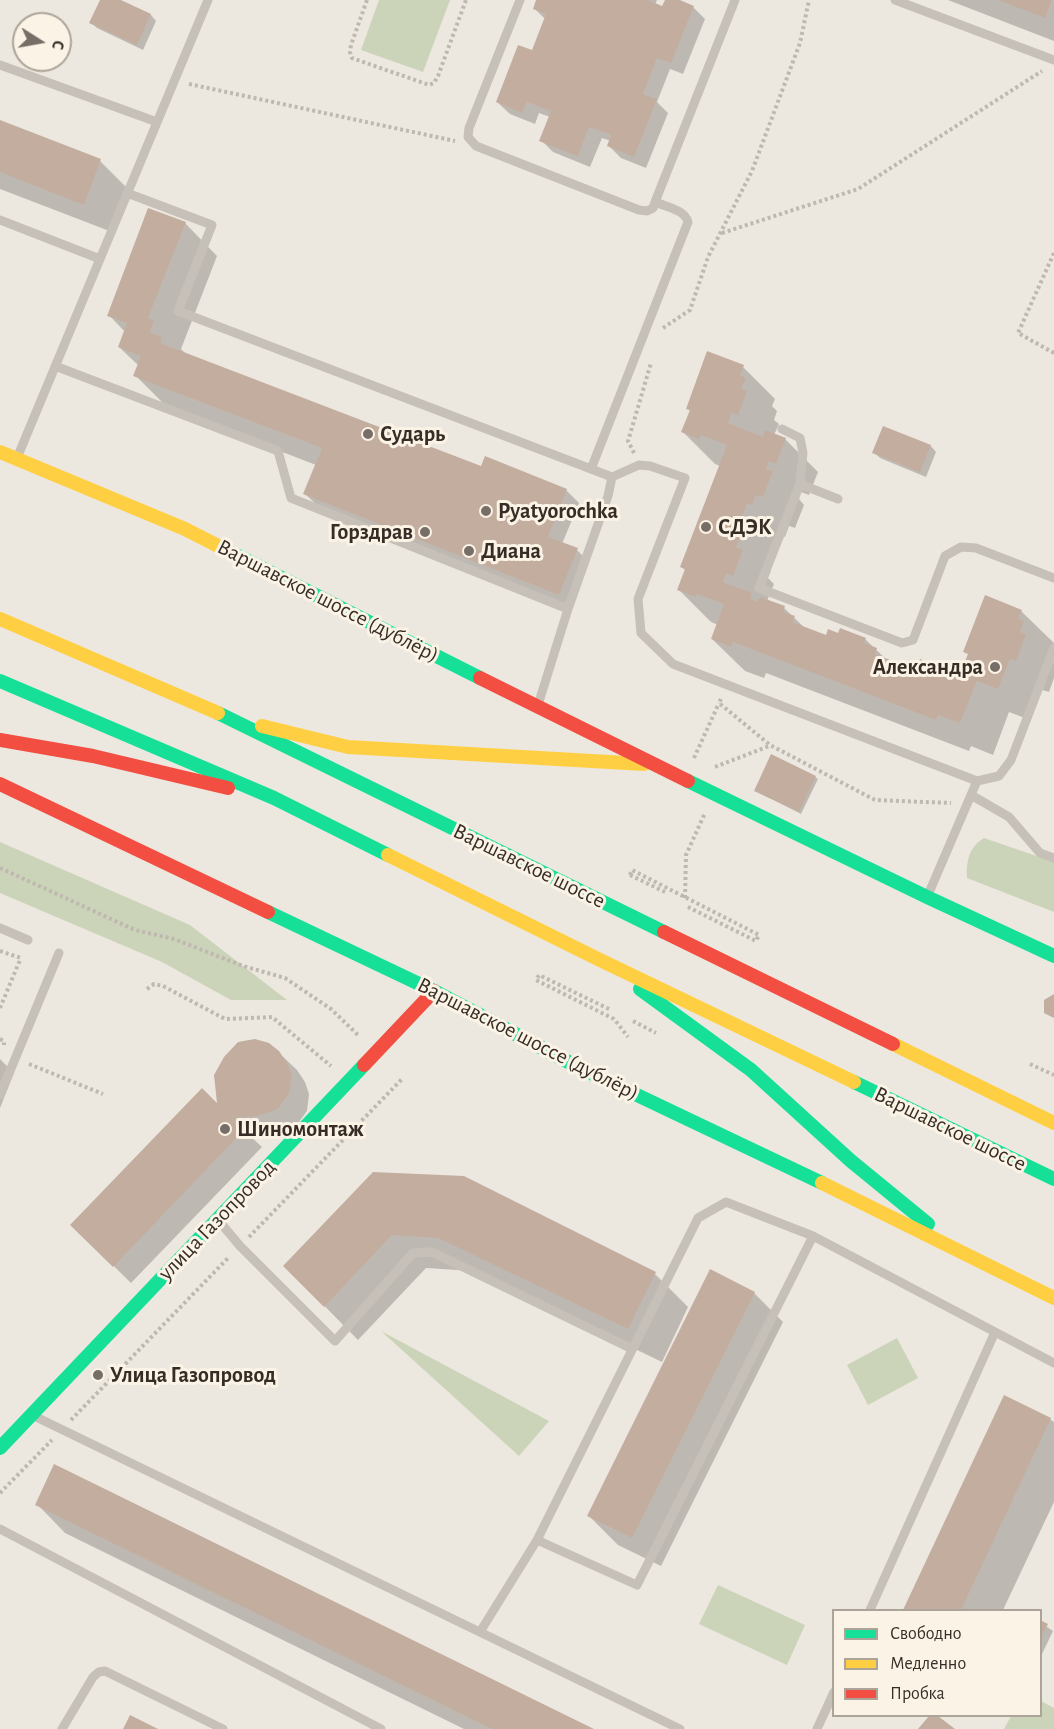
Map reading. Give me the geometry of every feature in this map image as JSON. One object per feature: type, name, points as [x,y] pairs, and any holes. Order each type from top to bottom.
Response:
[{"type":"main road","name":"Варшавское шоссе (дублёр)","points":[[0,452],[185,529],[537,707],[927,897],[1054,956]]},
{"type":"main road","name":"Варшавское шоссе","points":[[0,619],[229,718],[1054,1122]]},
{"type":"main road","name":"Варшавское шоссе","points":[[0,681],[274,798],[600,960],[1054,1179]]},
{"type":"main road","points":[[229,718],[348,747],[657,765]]},
{"type":"main road","points":[[0,740],[93,756],[274,798]]},
{"type":"main road","name":"Варшавское шоссе (дублёр)","points":[[0,784],[434,991],[576,1066],[804,1174],[1054,1298]]},
{"type":"main road","points":[[600,960],[751,1070],[851,1161],[966,1256]]},
{"type":"main road","name":"улица Газопровод","points":[[0,1448],[434,991]]},
{"type":"lane","points":[[17,458],[208,0]]},
{"type":"lane","points":[[520,0],[469,128],[468,137],[476,146],[639,210],[647,211],[653,208],[735,0]]},
{"type":"lane","points":[[895,0],[1054,60]]},
{"type":"lane","points":[[0,65],[157,122]]},
{"type":"lane","points":[[127,193],[212,225],[178,311],[612,477],[639,465],[650,466],[685,478],[638,599],[641,633],[673,664],[977,781],[999,776],[1011,760],[1050,670],[1054,648]]},
{"type":"lane","points":[[591,470],[688,222],[687,217],[682,213],[655,202]]},
{"type":"lane","points":[[0,220],[100,259]]},
{"type":"lane","points":[[55,366],[278,452],[291,498],[568,609]]},
{"type":"lane","points":[[782,429],[800,438],[803,453],[800,484],[759,588],[902,643],[913,639],[945,556],[961,547],[976,548],[1054,578]]},
{"type":"lane","points":[[537,707],[568,609],[608,496],[612,477]]},
{"type":"lane","points":[[800,484],[838,499]]},
{"type":"lane","points":[[927,897],[977,781]]},
{"type":"lane","points":[[969,799],[1009,817],[1040,853],[1054,858]]},
{"type":"lane","points":[[0,928],[28,940]]},
{"type":"lane","points":[[0,1095],[59,953]]},
{"type":"lane","points":[[480,1632],[537,1540],[698,1218],[726,1202],[813,1236],[1054,1363]]},
{"type":"lane","points":[[217,1220],[335,1341],[413,1253],[432,1252],[632,1348]]},
{"type":"lane","points":[[537,1540],[637,1585],[813,1236]]},
{"type":"lane","points":[[871,1609],[994,1332]]},
{"type":"lane","points":[[31,1415],[680,1729]]},
{"type":"lane","points":[[0,1529],[381,1729]]},
{"type":"lane","points":[[62,1729],[93,1677],[105,1671],[223,1729]]},
{"type":"lane","points":[[817,1729],[832,1696]]},
{"type":"path","points":[[368,0],[351,45],[352,58],[429,86],[438,76],[466,0]]},
{"type":"path","points":[[662,329],[690,310],[708,257],[752,171],[800,43],[808,0]]},
{"type":"path","points":[[722,233],[858,189],[1044,69]]},
{"type":"path","points":[[174,81],[476,146]]},
{"type":"path","points":[[1054,253],[1018,333],[1054,352]]},
{"type":"path","points":[[639,465],[628,441],[652,363]]},
{"type":"path","points":[[684,778],[727,685]]},
{"type":"path","points":[[719,703],[770,745],[875,800],[969,799]]},
{"type":"path","points":[[684,778],[770,745]]},
{"type":"path","points":[[684,898],[686,855],[706,809]]},
{"type":"path","points":[[0,868],[135,930],[174,939],[243,966],[285,978],[331,1009],[361,1037],[354,1045]]},
{"type":"path","points":[[665,892],[630,875],[632,870],[759,935],[756,941],[688,907]]},
{"type":"path","points":[[0,1008],[20,960]]},
{"type":"path","points":[[609,1009],[539,975],[536,980],[614,1019],[628,1037]]},
{"type":"path","points":[[147,989],[154,984],[163,986],[225,1019],[272,1017],[334,1068]]},
{"type":"path","points":[[633,1021],[659,1034]]},
{"type":"path","points":[[0,1039],[4,1041],[6,1054],[103,1094]]},
{"type":"path","points":[[1030,1064],[1054,1075]]},
{"type":"path","points":[[0,1494],[402,1079]]},
{"type":"green space","points":[[379,0],[450,0],[423,72],[361,50]]},
{"type":"green space","points":[[984,838],[1054,862],[1054,912],[967,878],[969,855]]},
{"type":"green space","points":[[0,842],[190,925],[287,1000],[231,1000],[162,962],[0,893]]},
{"type":"green space","points":[[381,1331],[549,1421],[519,1456]]},
{"type":"green space","points":[[897,1338],[918,1378],[868,1405],[847,1365]]},
{"type":"green space","points":[[718,1585],[805,1625],[787,1665],[699,1624]]},
{"type":"green space","points":[[1042,1702],[1054,1708],[1054,1729],[1004,1729],[1010,1717],[1042,1717]]},
{"type":"building","points":[[100,0],[121,0],[151,14],[137,45],[89,23]]},
{"type":"building","points":[[536,0],[648,0],[662,6],[665,0],[680,0],[694,6],[671,63],[657,58],[643,94],[657,99],[634,157],[607,146],[611,135],[589,127],[578,156],[556,148],[539,141],[551,111],[527,102],[522,113],[496,102],[518,45],[532,50],[546,14],[533,9]]},
{"type":"building","points":[[998,0],[1052,0],[1045,18]]},
{"type":"building","points":[[0,120],[101,159],[84,205],[0,172]]},
{"type":"building","points":[[148,208],[186,222],[148,318],[154,320],[150,332],[162,337],[160,343],[481,466],[485,456],[567,489],[548,537],[578,548],[559,595],[303,494],[322,448],[133,376],[141,356],[118,347],[127,323],[107,316]]},
{"type":"building","points":[[707,351],[744,365],[740,375],[746,378],[741,389],[747,391],[738,415],[732,413],[728,423],[763,437],[765,430],[786,438],[776,464],[769,461],[766,469],[773,471],[763,497],[756,495],[752,505],[747,504],[735,535],[740,537],[736,547],[743,550],[733,576],[726,573],[723,582],[752,593],[750,599],[758,602],[760,597],[785,606],[783,612],[795,616],[792,622],[826,635],[828,629],[838,633],[840,628],[866,638],[864,643],[877,648],[875,654],[905,666],[908,660],[918,663],[920,659],[960,674],[968,654],[963,652],[985,595],[1022,610],[1018,619],[1024,621],[1020,632],[1026,634],[1016,661],[1010,659],[998,689],[977,681],[960,723],[938,715],[936,720],[733,642],[731,647],[711,639],[724,604],[697,594],[696,597],[677,590],[685,569],[680,567],[727,445],[701,435],[699,439],[681,432],[690,410],[686,409]]},
{"type":"building","points":[[883,426],[931,445],[920,472],[872,453]]},
{"type":"building","points":[[771,754],[816,776],[799,812],[754,791]]},
{"type":"building","points":[[1054,994],[1054,1018],[1044,1013],[1044,1000]]},
{"type":"building","points":[[255,1039],[269,1043],[279,1051],[287,1063],[292,1075],[289,1093],[278,1109],[257,1116],[234,1118],[245,1129],[113,1267],[70,1225],[202,1088],[217,1103],[214,1075],[224,1057],[238,1042]]},
{"type":"building","points":[[373,1172],[464,1176],[656,1272],[628,1329],[438,1238],[392,1235],[324,1307],[283,1266]]},
{"type":"building","points":[[710,1269],[755,1292],[632,1538],[587,1516]]},
{"type":"building","points":[[1004,1395],[1051,1418],[961,1609],[903,1609]]},
{"type":"building","points":[[54,1464],[594,1729],[492,1729],[35,1505]]},
{"type":"building","points":[[1042,1621],[1048,1624],[1042,1636]]},
{"type":"building","points":[[130,1715],[158,1729],[123,1729]]},
{"type":"building","points":[[928,1717],[939,1717],[955,1729],[918,1729]]},
{"type":"traffic: fast","points":[[228,551],[480,678]]},
{"type":"traffic: fast","points":[[0,681],[274,798],[388,855]]},
{"type":"traffic: fast","points":[[218,713],[664,932]]},
{"type":"traffic: fast","points":[[688,781],[1054,956]]},
{"type":"traffic: fast","points":[[268,912],[434,991],[576,1066],[822,1183]]},
{"type":"traffic: fast","points":[[640,989],[751,1070],[851,1161],[928,1224]]},
{"type":"traffic: fast","points":[[0,1448],[364,1065]]},
{"type":"traffic: fast","points":[[854,1082],[1054,1179]]},
{"type":"traffic: slow","points":[[0,452],[185,529],[228,551]]},
{"type":"traffic: slow","points":[[0,619],[218,713]]},
{"type":"traffic: slow","points":[[262,726],[348,747],[644,764]]},
{"type":"traffic: slow","points":[[388,855],[854,1082]]},
{"type":"traffic: slow","points":[[893,1044],[1054,1123]]},
{"type":"traffic: slow","points":[[822,1183],[1054,1298]]},
{"type":"traffic: jam","points":[[480,678],[688,781]]},
{"type":"traffic: jam","points":[[0,740],[93,756],[228,788]]},
{"type":"traffic: jam","points":[[0,784],[268,912]]},
{"type":"traffic: jam","points":[[664,932],[893,1044]]},
{"type":"traffic: jam","points":[[364,1065],[434,991]]},
{"type":"place","name":"Сударь","points":[[368,434]]},
{"type":"place","name":"Pyatyorochka","points":[[486,511]]},
{"type":"place","name":"СДЭК","points":[[706,527]]},
{"type":"place","name":"Горздрав","points":[[425,532]]},
{"type":"place","name":"Диана","points":[[469,551]]},
{"type":"place","name":"Александра","points":[[995,667]]},
{"type":"place","name":"Шиномонтаж","points":[[225,1129]]},
{"type":"place","name":"Улица Газопровод","points":[[98,1375]]}]
